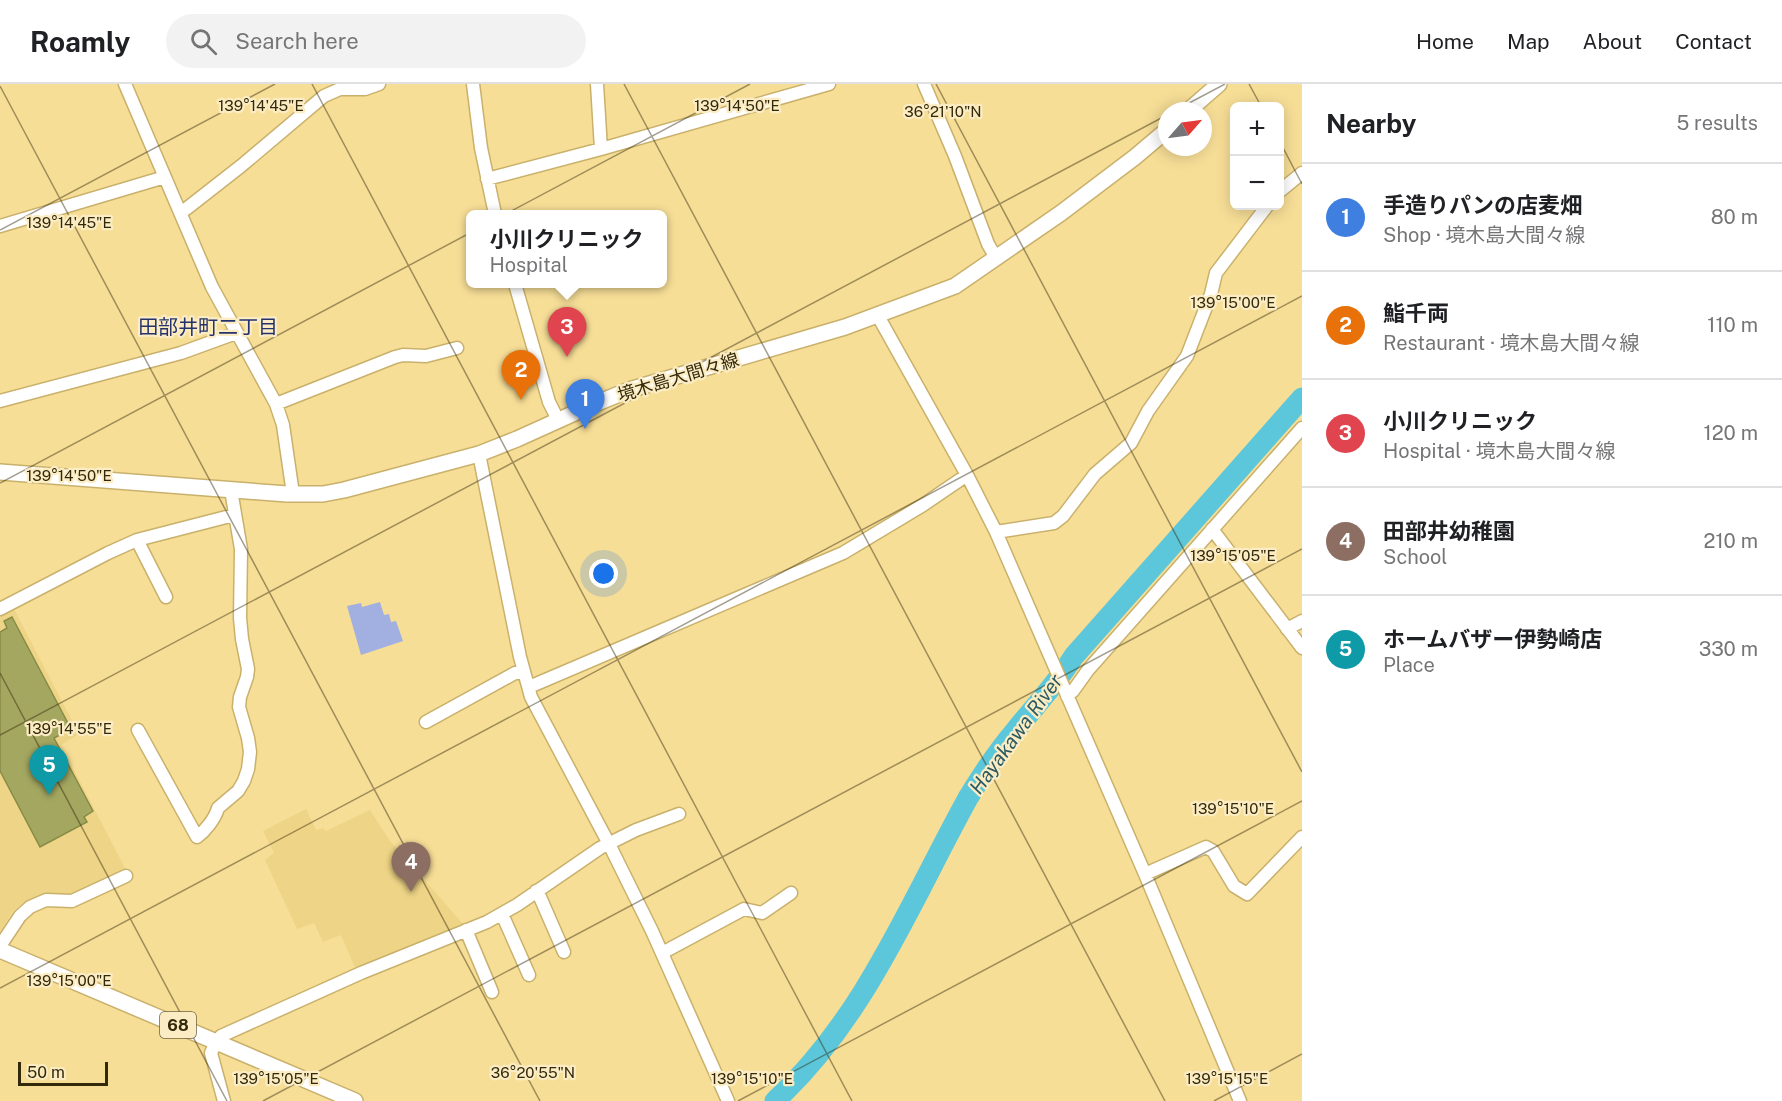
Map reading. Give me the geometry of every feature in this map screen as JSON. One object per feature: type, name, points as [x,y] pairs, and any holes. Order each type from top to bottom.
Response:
[{"type":"main road","points":[[1198,102],[1219,84]]},
{"type":"main road","name":"境木島大間々線","points":[[0,472],[231,490],[323,494],[479,454],[629,390],[878,316],[955,286],[1136,157],[1158,138]]},
{"type":"main road","name":"68","points":[[0,948],[355,1101]]},
{"type":"street","points":[[125,84],[212,287],[276,404],[283,425],[293,494]]},
{"type":"street","points":[[180,212],[241,166],[324,96],[340,89],[365,89],[379,84]]},
{"type":"street","points":[[473,84],[481,148],[494,210]]},
{"type":"street","points":[[597,84],[601,149]]},
{"type":"street","points":[[487,179],[829,84]]},
{"type":"street","points":[[924,84],[988,244],[996,258]]},
{"type":"street","points":[[1284,188],[1302,173]]},
{"type":"street","points":[[0,226],[165,177]]},
{"type":"street","points":[[996,532],[1054,523],[1063,516],[1095,474],[1131,443],[1148,411],[1187,356],[1211,294],[1216,273],[1264,210]]},
{"type":"street","points":[[516,288],[549,402],[558,420]]},
{"type":"street","points":[[878,316],[967,475],[996,532],[1145,874],[1240,1101]]},
{"type":"street","points":[[0,401],[181,353],[236,333]]},
{"type":"street","points":[[276,404],[395,357],[426,356],[457,348]]},
{"type":"street","points":[[1066,693],[1073,691],[1088,670],[1302,428]]},
{"type":"street","points":[[479,454],[531,697],[609,844],[662,953],[728,1101]]},
{"type":"street","points":[[529,687],[843,553],[923,505],[967,475]]},
{"type":"street","points":[[138,730],[196,837],[203,833],[218,808],[241,786],[247,774],[249,762],[250,746],[239,707],[248,673],[240,618],[241,549],[231,490]]},
{"type":"street","points":[[2,604],[137,540],[234,515]]},
{"type":"street","points":[[1212,529],[1302,648]]},
{"type":"street","points":[[137,540],[166,597]]},
{"type":"street","points":[[1287,629],[1302,621]]},
{"type":"street","points":[[426,722],[515,673],[524,672]]},
{"type":"street","points":[[224,1101],[212,1058],[212,1049],[225,1033],[502,914],[600,848],[636,830],[679,814]]},
{"type":"street","points":[[1145,874],[1206,847],[1213,851],[1234,886],[1247,894],[1302,837]]},
{"type":"street","points":[[0,948],[20,916],[30,907],[46,900],[72,901],[126,876]]},
{"type":"street","points":[[536,891],[564,952]]},
{"type":"street","points":[[662,953],[744,909],[762,913],[791,893]]},
{"type":"street","points":[[502,914],[529,975]]},
{"type":"street","points":[[466,930],[492,992]]},
{"type":"shaded area","points":[[380,602],[384,615],[389,614],[391,622],[396,621],[403,641],[361,655],[347,606],[361,603],[362,607]]},
{"type":"shaded area","points":[[13,609],[79,734],[61,745],[126,870],[70,896],[41,896],[24,902],[13,911],[0,932],[0,616]]},
{"type":"shaded area","points":[[306,809],[316,830],[323,828],[326,831],[370,810],[390,841],[464,925],[356,970],[341,935],[323,942],[314,923],[297,929],[265,860],[274,853],[263,831]]},
{"type":"building","points":[[12,617],[71,729],[54,738],[93,811],[84,817],[87,822],[40,847],[0,771],[0,632],[7,628],[4,621]]},
{"type":"waterway","name":"Hayakawa River","points":[[775,1101],[807,1068],[835,1033],[860,996],[884,958],[968,798],[1002,747],[1074,656],[1302,398]]},
{"type":"place","name":"小川クリニック","points":[[567,357]]},
{"type":"place","name":"鮨千両","points":[[521,400]]},
{"type":"place","name":"手造りパンの店麦畑","points":[[585,429]]},
{"type":"place","name":"ホームバザー伊勢崎店","points":[[49,795]]},
{"type":"place","name":"田部井幼稚園","points":[[411,892]]},
{"type":"district","name":"田部井町二丁目","points":[[208,327]]}]
